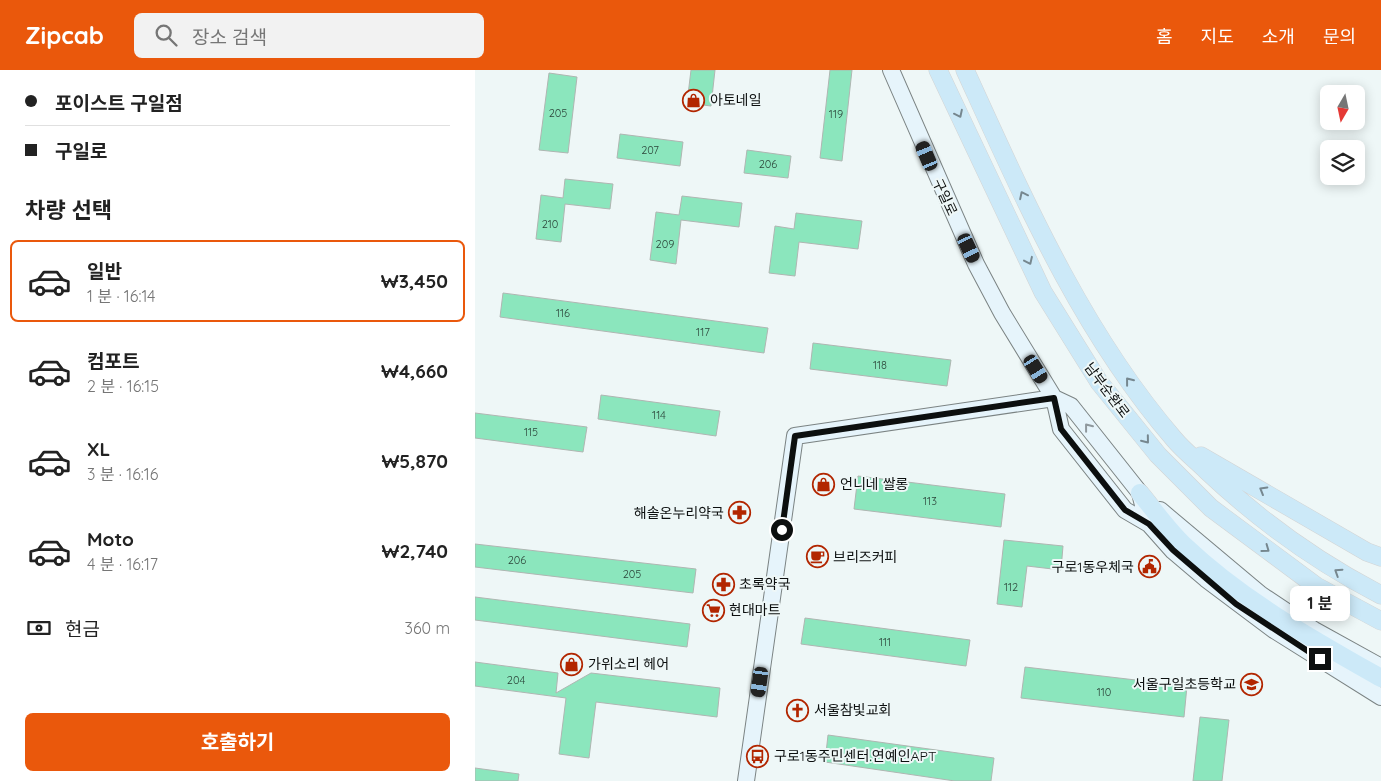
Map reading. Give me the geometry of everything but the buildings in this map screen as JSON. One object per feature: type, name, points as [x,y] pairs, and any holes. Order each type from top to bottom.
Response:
[{"type":"main road","name":"구일로","points":[[891,70],[976,264],[1002,313],[1054,398],[1061,429],[1125,510],[1149,524],[1173,550],[1236,604],[1274,630],[1381,696]]},
{"type":"main road","name":"남부순환로","points":[[938,70],[1043,292],[1099,382],[1158,454],[1211,508],[1316,586],[1381,621]]},
{"type":"main road","name":"남부순환로","points":[[965,70],[1067,284],[1118,367],[1175,440],[1233,496],[1294,543],[1348,578],[1381,595]]},
{"type":"main road","name":"구일로","points":[[1054,398],[1071,406],[1140,493],[1149,524]]},
{"type":"main road","points":[[746,781],[795,436],[1054,398]]},
{"type":"main road","points":[[1175,440],[1367,552],[1381,557]]},
{"type":"main road","points":[[1140,493],[1183,544],[1215,572],[1307,636],[1381,678]]},
{"type":"main road","points":[[1140,493],[1260,594],[1314,630],[1381,667]]},
{"type":"place","name":"아토네일","points":[[694,100]]},
{"type":"place","name":"언니네 쌀롱","points":[[824,484]]},
{"type":"place","name":"해솔온누리약국","points":[[740,513]]},
{"type":"place","name":"브리즈커피","points":[[817,557]]},
{"type":"place","name":"구로1동우체국","points":[[1150,567]]},
{"type":"place","name":"초록약국","points":[[723,584]]},
{"type":"place","name":"현대마트","points":[[713,610]]},
{"type":"place","name":"가위소리 헤어","points":[[572,664]]},
{"type":"place","name":"서울구일초등학교","points":[[1252,684]]},
{"type":"place","name":"서울참빛교회","points":[[798,710]]},
{"type":"place","name":"구로1동주민센터.연예인APT","points":[[758,756]]},
{"type":"route","points":[[782,530],[795,436],[1054,398],[1061,429],[1125,510],[1149,524],[1173,550],[1236,604],[1320,659]]}]
